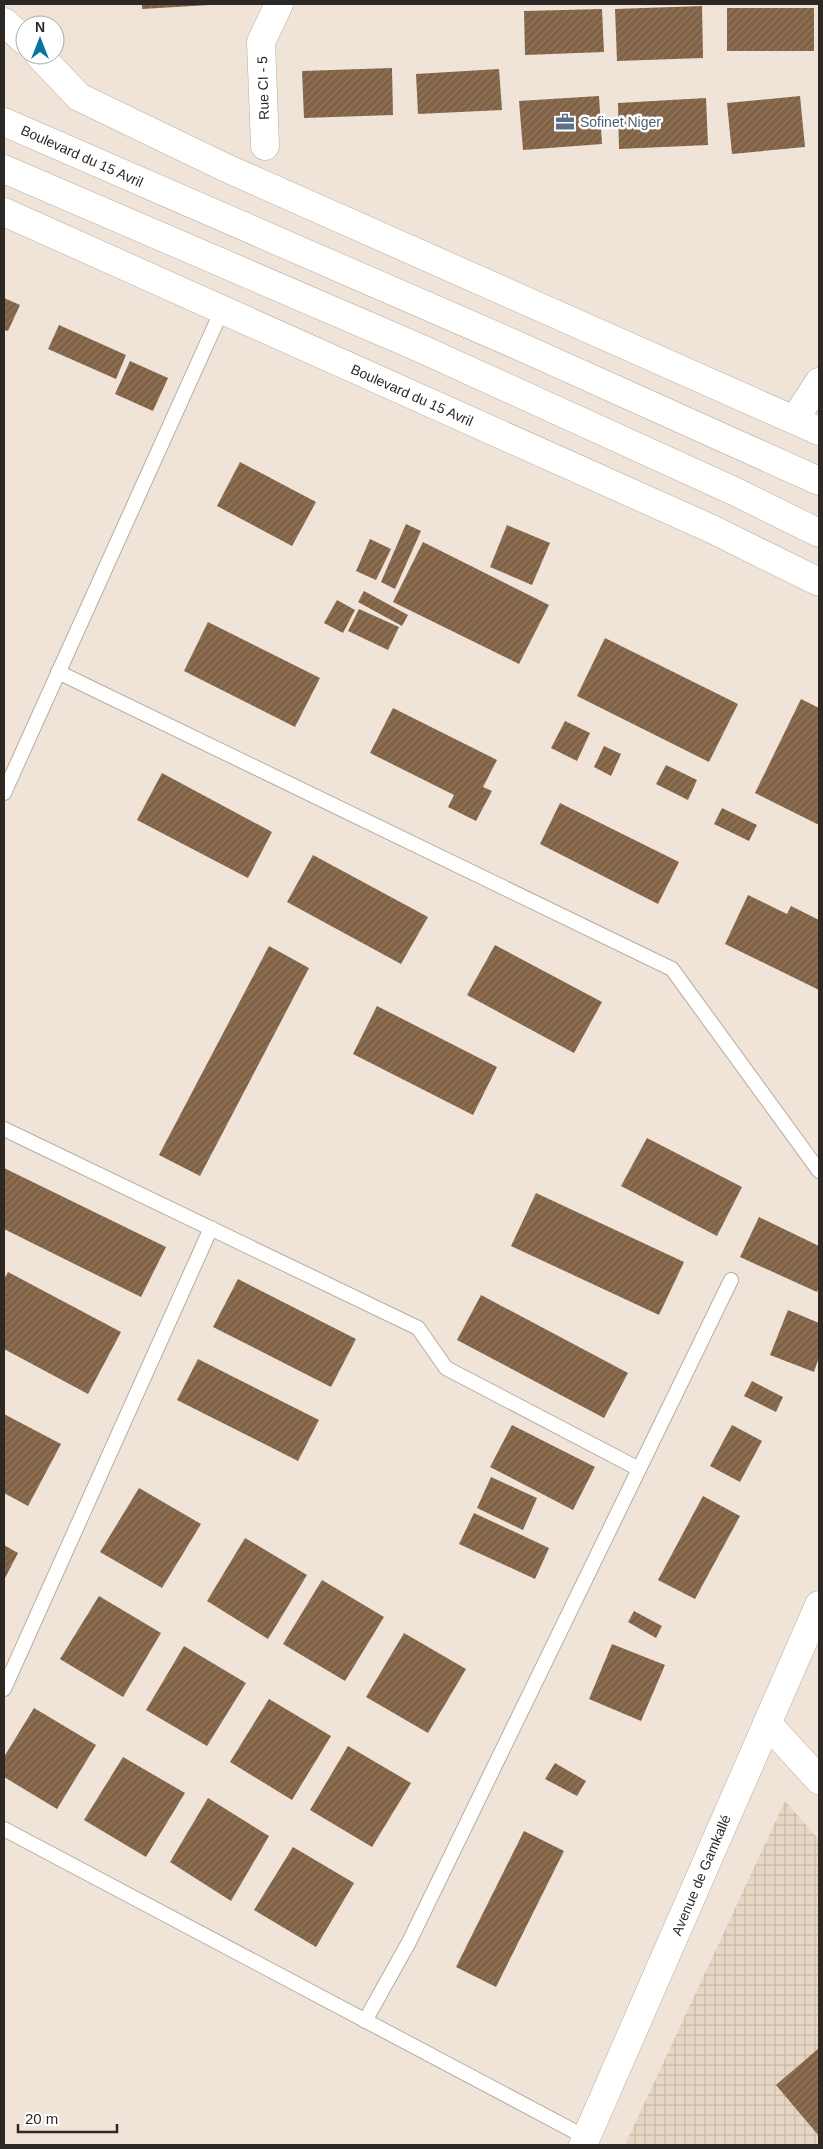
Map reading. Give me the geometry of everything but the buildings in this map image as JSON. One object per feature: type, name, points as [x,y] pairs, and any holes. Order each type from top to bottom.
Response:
[{"type":"main road","name":"Rue CI - 5","points":[[265,146],[261,42],[279,4]]},
{"type":"main road","points":[[4,22],[15,32]]},
{"type":"main road","points":[[49,65],[79,97],[207,158],[807,425],[819,382]]},
{"type":"main road","name":"Boulevard du 15 Avril","points":[[4,122],[519,346],[819,481]]},
{"type":"main road","points":[[4,169],[422,349],[736,492],[819,533]]},
{"type":"main road","name":"Boulevard du 15 Avril","points":[[4,212],[714,530],[819,582]]},
{"type":"main road","name":"Avenue de Gamkallé","points":[[585,2142],[819,1605]]},
{"type":"main road","points":[[767,1723],[819,1780]]},
{"type":"lane","points":[[4,793],[222,310]]},
{"type":"lane","points":[[58,672],[672,969],[819,1171]]},
{"type":"lane","points":[[4,1129],[418,1328],[446,1368],[639,1469]]},
{"type":"lane","points":[[4,1689],[212,1228]]},
{"type":"lane","points":[[365,2020],[409,1942],[731,1280]]},
{"type":"lane","points":[[4,1829],[365,2020],[585,2142]]},
{"type":"shaded area","points":[[785,1801],[819,1840],[819,2145],[625,2145]]},
{"type":"place","name":"Sofinet Niger","points":[[565,122]]}]
